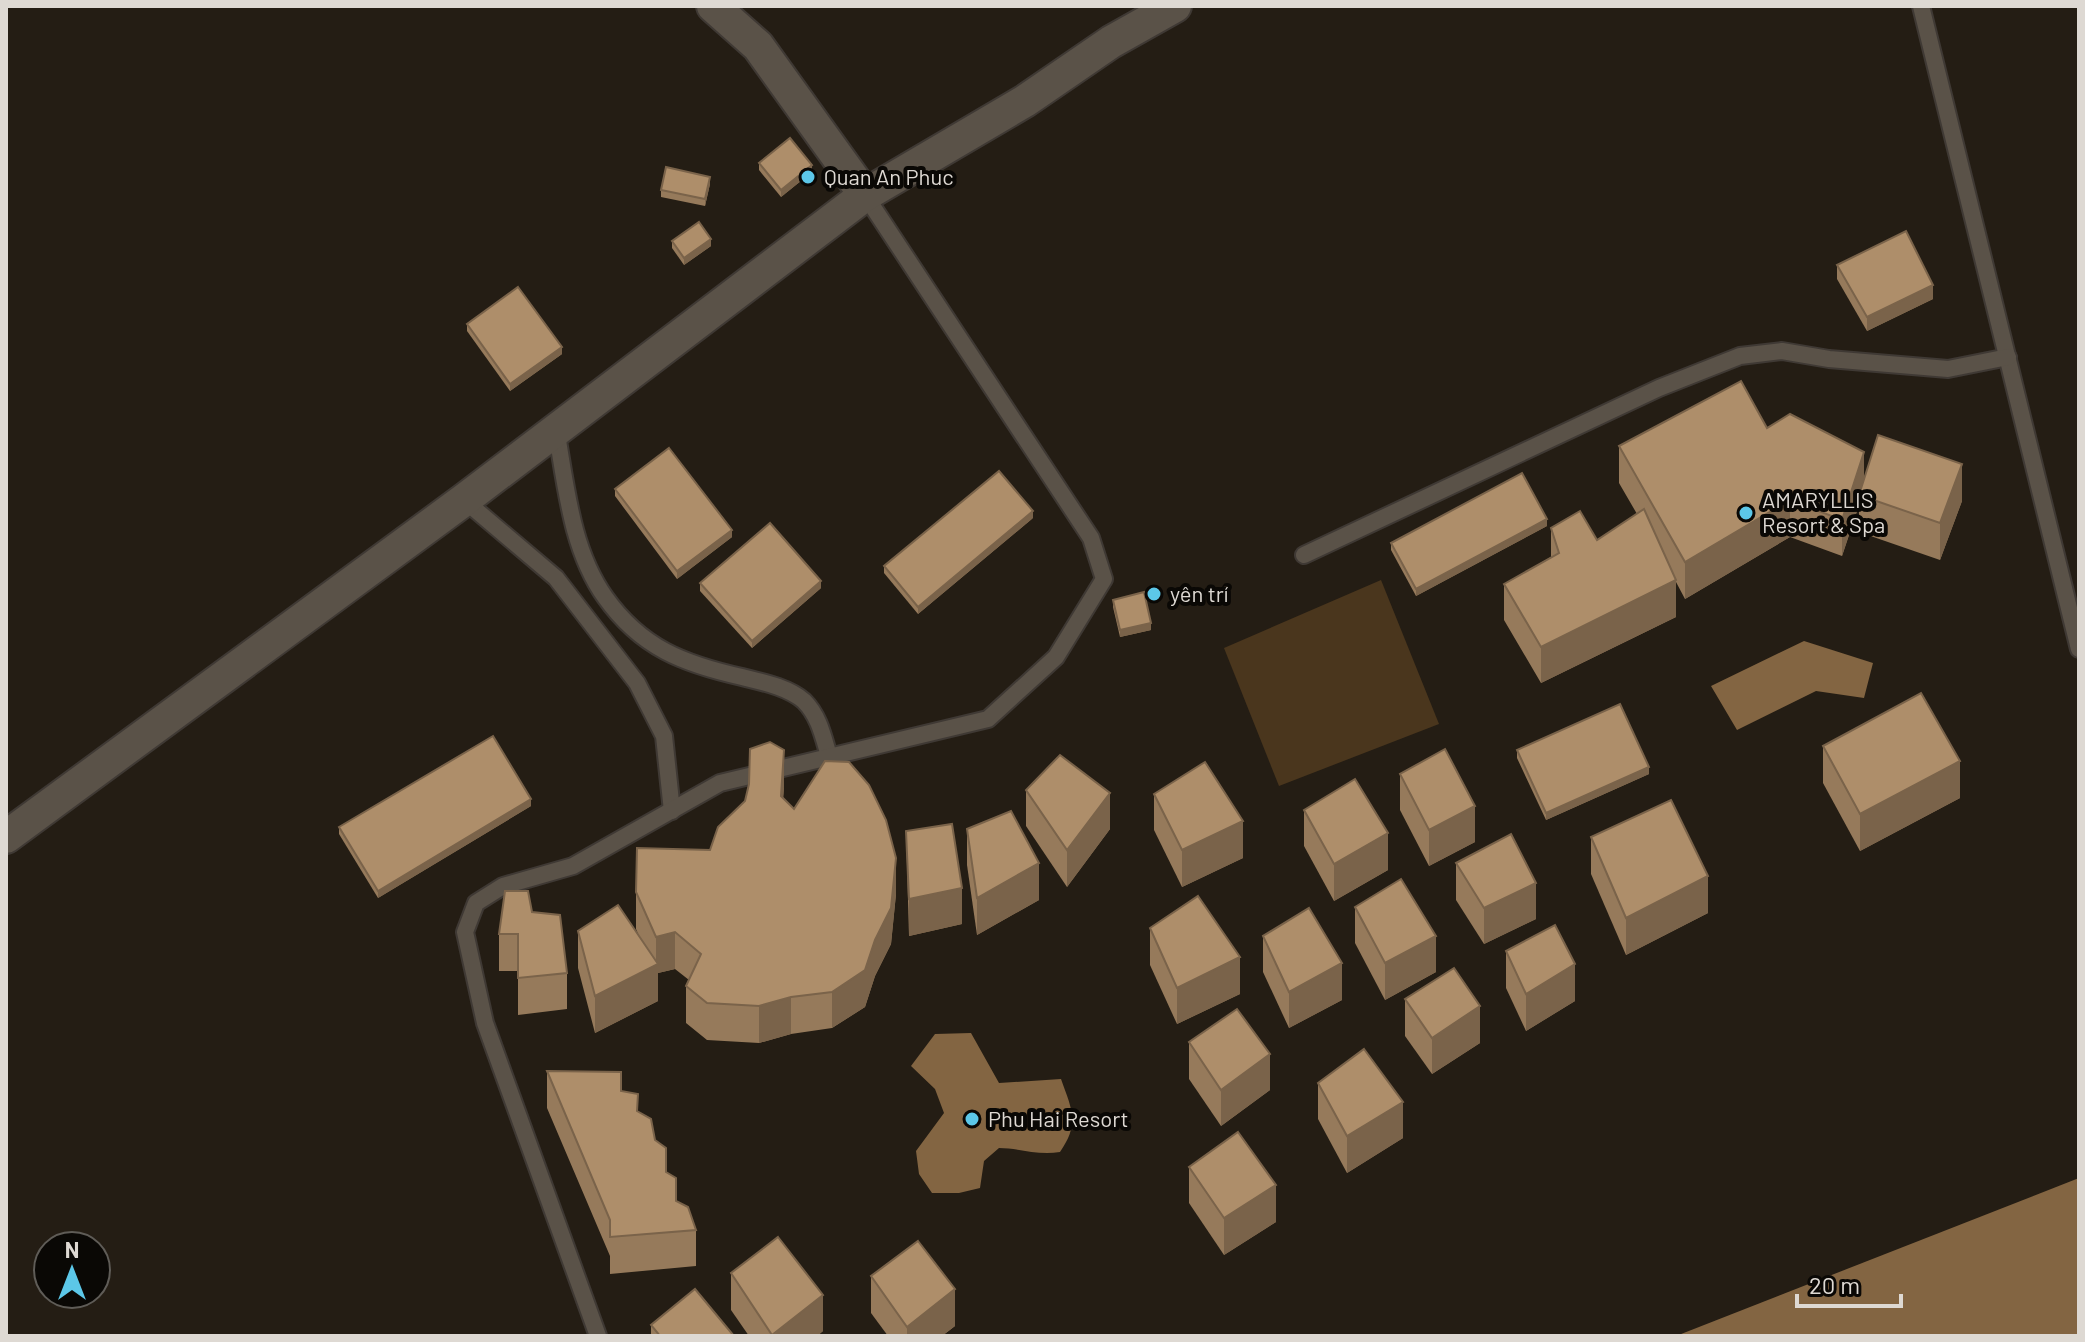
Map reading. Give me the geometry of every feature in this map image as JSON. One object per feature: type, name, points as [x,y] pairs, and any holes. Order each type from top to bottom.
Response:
[{"type":"street","points":[[713,6],[758,46],[865,195]]},
{"type":"street","points":[[6,837],[464,500],[865,195],[1025,101],[1111,42],[1175,6]]},
{"type":"lane","points":[[1921,6],[2079,649]]},
{"type":"lane","points":[[598,1336],[485,1023],[465,932],[476,903],[503,886],[573,866],[720,783],[988,719],[1056,657],[1104,579],[1091,538],[865,195]]},
{"type":"lane","points":[[1304,555],[1659,388],[1740,356],[1782,351],[1829,359],[1948,369],[2008,357]]},
{"type":"lane","points":[[556,429],[572,519],[587,564],[604,596],[628,624],[665,653],[698,667],[771,684],[802,699],[816,716],[829,756]]},
{"type":"lane","points":[[464,500],[556,578],[637,683],[664,736],[672,811]]},
{"type":"shaded area","points":[[1381,580],[1439,724],[1279,786],[1224,648]]},
{"type":"shaded area","points":[[1804,641],[1873,663],[1864,698],[1816,691],[1737,730],[1711,686]]},
{"type":"shaded area","points":[[971,1033],[999,1083],[1061,1079],[1071,1108],[1070,1133],[1060,1152],[999,1148],[984,1161],[980,1188],[959,1193],[932,1193],[919,1174],[916,1151],[944,1113],[935,1089],[911,1066],[935,1034]]},
{"type":"shaded area","points":[[2079,1178],[2079,1336],[1676,1336]]},
{"type":"building","points":[[790,138],[812,165],[781,190],[759,163]]},
{"type":"building","points":[[666,167],[710,177],[705,199],[661,190]]},
{"type":"building","points":[[699,222],[711,239],[684,258],[672,241]]},
{"type":"building","points":[[1906,231],[1933,285],[1867,317],[1837,265]]},
{"type":"building","points":[[518,287],[562,347],[510,384],[467,324]]},
{"type":"building","name":"AMARYLLIS Resort & Spa","points":[[1741,381],[1767,428],[1790,414],[1864,452],[1842,520],[1790,500],[1685,562],[1619,446]]},
{"type":"building","points":[[1878,435],[1962,464],[1940,523],[1859,495]]},
{"type":"building","points":[[669,448],[732,530],[677,571],[615,489]]},
{"type":"building","points":[[999,471],[1033,511],[918,607],[884,566]]},
{"type":"building","points":[[1522,473],[1547,519],[1416,589],[1391,543]]},
{"type":"building","points":[[1644,509],[1676,580],[1541,647],[1504,584],[1559,553],[1551,528],[1580,511],[1597,540]]},
{"type":"building","points":[[770,523],[821,581],[752,641],[700,583]]},
{"type":"building","points":[[1144,592],[1151,623],[1120,630],[1113,600]]},
{"type":"building","points":[[1921,693],[1960,761],[1860,814],[1823,746]]},
{"type":"building","points":[[1620,704],[1649,767],[1546,813],[1517,750]]},
{"type":"building","points":[[493,736],[531,799],[378,891],[339,827]]},
{"type":"building","points":[[770,742],[784,750],[781,796],[794,809],[825,761],[849,762],[869,785],[886,820],[896,858],[891,908],[865,970],[832,992],[791,997],[759,1006],[707,1003],[686,986],[701,954],[675,932],[656,937],[636,892],[637,848],[710,850],[718,827],[745,801],[750,749]]},
{"type":"building","points":[[1445,749],[1475,806],[1429,830],[1400,774]]},
{"type":"building","points":[[1060,755],[1110,793],[1067,850],[1026,790]]},
{"type":"building","points":[[1205,762],[1243,821],[1182,850],[1154,794]]},
{"type":"building","points":[[1355,779],[1388,833],[1334,864],[1304,810]]},
{"type":"building","points":[[1671,800],[1708,876],[1626,918],[1591,837]]},
{"type":"building","points":[[1011,811],[1039,863],[977,898],[967,829]]},
{"type":"building","points":[[952,824],[962,888],[909,899],[906,831]]},
{"type":"building","points":[[1511,834],[1536,883],[1484,908],[1456,863]]},
{"type":"building","points":[[1401,879],[1436,936],[1385,963],[1355,907]]},
{"type":"building","points":[[505,891],[528,891],[532,912],[560,915],[567,973],[518,978],[518,934],[499,934]]},
{"type":"building","points":[[1198,896],[1240,957],[1177,988],[1150,928]]},
{"type":"building","points":[[618,905],[658,964],[595,996],[578,931]]},
{"type":"building","points":[[1309,908],[1342,963],[1289,992],[1263,936]]},
{"type":"building","points":[[1555,925],[1575,964],[1526,994],[1506,951]]},
{"type":"building","points":[[1454,968],[1480,1006],[1432,1038],[1405,999]]},
{"type":"building","points":[[1237,1009],[1270,1054],[1221,1090],[1189,1042]]},
{"type":"building","points":[[1364,1049],[1403,1102],[1347,1136],[1318,1083]]},
{"type":"building","points":[[547,1071],[621,1072],[621,1091],[638,1094],[637,1111],[651,1119],[655,1140],[666,1148],[666,1172],[676,1178],[676,1201],[688,1207],[696,1230],[610,1237],[610,1220]]},
{"type":"building","points":[[1238,1132],[1276,1185],[1224,1218],[1189,1167]]},
{"type":"building","points":[[778,1237],[823,1295],[772,1335],[731,1273]]},
{"type":"building","points":[[918,1241],[955,1289],[907,1327],[871,1276]]},
{"type":"building","points":[[695,1289],[734,1336],[660,1336],[651,1325]]},
{"type":"place","name":"Quan An Phuc","points":[[808,177]]},
{"type":"place","name":"AMARYLLIS Resort & Spa","points":[[1746,513]]},
{"type":"place","name":"yên trí","points":[[1154,594]]},
{"type":"place","name":"Phu Hai Resort","points":[[972,1119]]}]
